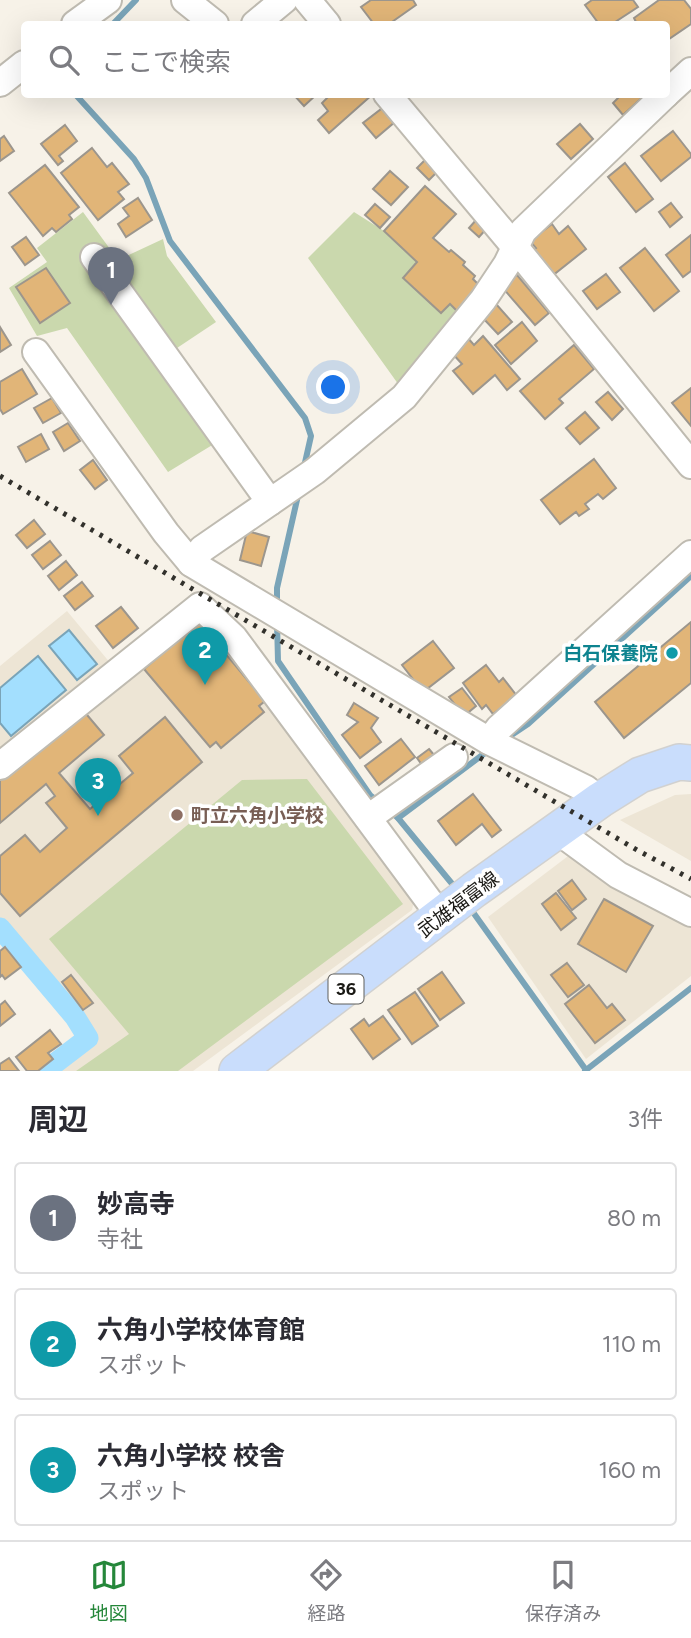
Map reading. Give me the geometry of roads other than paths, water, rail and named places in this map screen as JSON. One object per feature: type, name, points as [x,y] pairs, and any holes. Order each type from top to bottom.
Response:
[{"type":"main road","name":"武雄福富線","points":[[237,1071],[456,904],[600,800],[640,775],[679,762],[691,763]]},
{"type":"street","points":[[79,21],[108,0]]},
{"type":"street","points":[[185,0],[211,21]]},
{"type":"street","points":[[259,21],[284,0]]},
{"type":"street","points":[[307,0],[324,21]]},
{"type":"street","points":[[0,83],[21,66]]},
{"type":"street","points":[[670,90],[691,71]]},
{"type":"street","points":[[390,98],[520,246],[691,465]]},
{"type":"street","points":[[191,563],[202,550],[315,471],[404,397],[483,300],[520,246],[662,98]]},
{"type":"street","points":[[94,257],[279,495]]},
{"type":"street","points":[[36,352],[166,533],[191,563],[497,745],[586,789],[600,800]]},
{"type":"street","points":[[497,745],[499,728],[691,554]]},
{"type":"street","points":[[0,766],[200,606],[234,638],[456,904]]},
{"type":"street","points":[[380,810],[454,757]]},
{"type":"street","points":[[558,831],[618,875],[691,913]]},
{"type":"water","points":[[69,630],[97,664],[77,680],[49,646]]},
{"type":"water","points":[[38,656],[66,690],[11,736],[0,723],[0,688]]},
{"type":"waterway","points":[[116,21],[136,0]]},
{"type":"waterway","points":[[79,98],[134,159],[146,178],[170,241],[305,418],[311,436],[304,467]]},
{"type":"waterway","points":[[277,608],[277,588],[299,491]]},
{"type":"waterway","points":[[504,740],[528,724],[691,576]]},
{"type":"waterway","points":[[277,622],[278,661],[370,795],[379,802]]},
{"type":"waterway","points":[[398,818],[489,750]]},
{"type":"waterway","points":[[390,811],[458,891]]},
{"type":"waterway","points":[[470,908],[585,1071]]},
{"type":"waterway","points":[[0,928],[75,1017],[88,1038],[50,1067]]},
{"type":"waterway","points":[[586,1070],[691,988]]},
{"type":"railway","points":[[0,476],[637,850],[691,879]]},
{"type":"place","name":"妙高寺","points":[[111,305]]},
{"type":"place","name":"白石保養院","points":[[672,653]]},
{"type":"place","name":"六角小学校体育館","points":[[205,685]]},
{"type":"place","name":"町立六角小学校","points":[[177,815]]},
{"type":"place","name":"六角小学校 校舎","points":[[98,816]]}]
